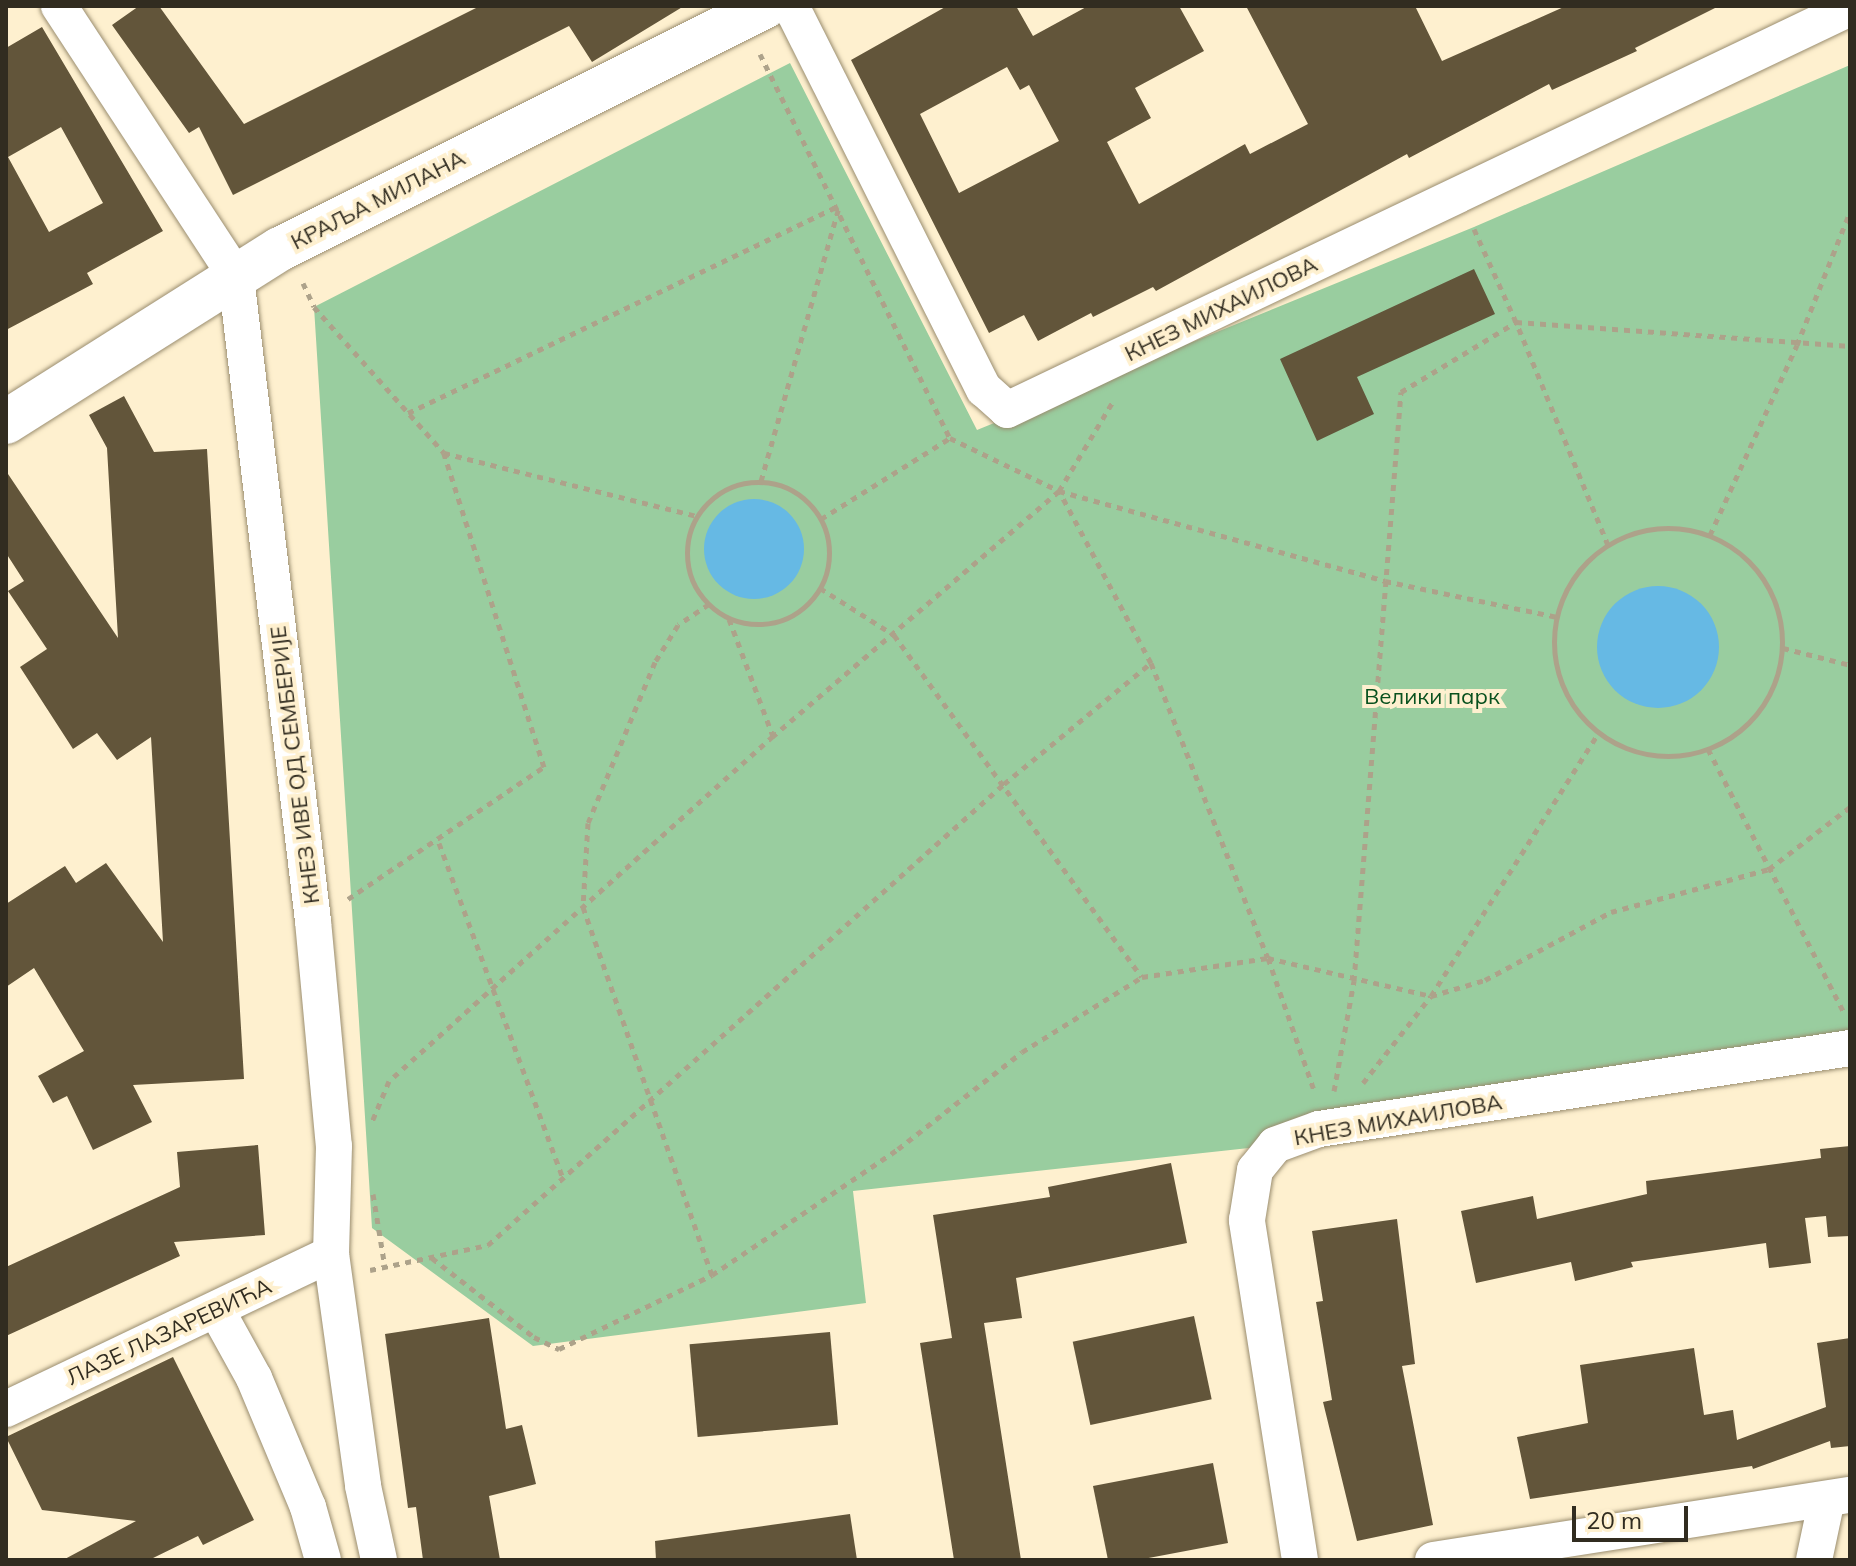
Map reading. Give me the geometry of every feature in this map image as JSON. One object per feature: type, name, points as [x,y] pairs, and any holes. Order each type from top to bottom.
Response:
[{"type":"main road","name":"КРАЉА МИЛАНА","points":[[6,422],[286,246],[744,13]]},
{"type":"street","points":[[59,6],[236,277]]},
{"type":"street","name":"КНЕЗ МИХАИЛОВА","points":[[791,6],[984,389],[1007,410],[1850,8]]},
{"type":"street","name":"КНЕЗ ИВЕ ОД СЕМБЕРИЈЕ","points":[[236,277],[313,921],[334,1146],[334,1265],[363,1486],[379,1560]]},
{"type":"street","name":"КНЕЗ МИХАИЛОВА","points":[[1300,1560],[1248,1238],[1247,1203],[1255,1170],[1275,1145],[1327,1128],[1850,1048]]},
{"type":"street","name":"ЛАЗЕ ЛАЗАРЕВИЋА","points":[[6,1409],[217,1311],[334,1265]]},
{"type":"street","points":[[217,1311],[254,1378],[308,1507],[323,1560]]},
{"type":"street","points":[[1433,1560],[1838,1497],[1814,1560]]},
{"type":"path","points":[[744,13],[950,438],[1059,491],[1385,581],[1557,617]]},
{"type":"path","points":[[1459,195],[1516,322],[1608,545]]},
{"type":"path","points":[[408,413],[839,206]]},
{"type":"path","points":[[761,481],[839,206]]},
{"type":"path","points":[[1710,535],[1797,345],[1850,212]]},
{"type":"path","points":[[286,246],[314,307],[444,453],[544,767],[439,843],[313,921]]},
{"type":"path","points":[[1327,1128],[1354,981],[1401,392],[1516,322],[1797,345],[1850,346]]},
{"type":"path","points":[[370,1130],[389,1081],[773,736],[1059,491],[1115,398]]},
{"type":"path","points":[[821,519],[950,438]]},
{"type":"path","points":[[444,453],[696,516]]},
{"type":"path","points":[[761,481],[806,500],[821,519],[829,542],[820,588],[786,619],[767,624],[729,618],[709,604],[694,585],[687,562],[696,516],[724,490],[761,481]]},
{"type":"path","points":[[1059,491],[1151,663],[1268,958],[1327,1128]]},
{"type":"path","points":[[1675,528],[1710,535],[1740,554],[1764,580],[1779,613],[1783,648],[1776,681],[1761,710],[1738,733],[1708,749],[1670,757],[1633,751],[1599,732],[1576,709],[1561,681],[1554,649],[1557,617],[1578,571],[1608,545],[1640,531],[1675,528]]},
{"type":"path","points":[[820,588],[894,635],[1142,977]]},
{"type":"path","points":[[709,604],[678,625],[637,706],[588,823],[583,907],[654,1102],[712,1275]]},
{"type":"path","points":[[729,618],[773,736]]},
{"type":"path","points":[[1783,648],[1850,665]]},
{"type":"path","points":[[334,1265],[385,1267],[488,1245],[654,1102],[1004,784],[1151,663]]},
{"type":"path","points":[[1327,1128],[1431,996],[1599,732]]},
{"type":"path","points":[[1708,749],[1850,1024]]},
{"type":"path","points":[[432,1258],[534,1337],[559,1349],[712,1275],[898,1149],[1022,1052],[1142,977],[1268,958],[1354,981],[1431,996],[1485,980],[1611,912],[1769,869],[1850,807]]},
{"type":"path","points":[[439,843],[563,1180]]},
{"type":"path","points":[[371,1179],[385,1267]]},
{"type":"green space","name":"Велики парк","points":[[790,63],[977,430],[1474,227],[1850,65],[1850,1049],[1342,1138],[853,1191],[866,1303],[533,1346],[372,1228],[314,307]]},
{"type":"water","points":[[754,499],[782,507],[796,521],[804,549],[796,577],[782,591],[754,599],[726,591],[712,577],[704,549],[712,521],[726,507]]},
{"type":"water","points":[[1658,586],[1681,590],[1701,604],[1715,624],[1719,647],[1715,670],[1701,690],[1681,704],[1658,708],[1635,704],[1615,690],[1601,670],[1597,647],[1601,624],[1615,604],[1635,590]]},
{"type":"building","points":[[139,6],[159,6],[244,124],[480,6],[684,6],[592,62],[569,26],[233,195],[199,127],[189,133],[112,25]]},
{"type":"building","points":[[947,6],[1016,6],[1033,36],[1088,6],[1179,6],[1204,51],[1135,88],[1151,118],[1107,142],[1139,204],[1245,144],[1250,154],[1308,124],[1246,6],[1415,6],[1442,61],[1566,6],[1719,6],[1635,48],[1637,51],[1552,90],[1549,84],[1409,158],[1407,154],[1156,291],[1153,287],[1093,317],[1091,313],[1038,341],[1024,315],[989,333],[851,60]],"holes":[[[1007,67],[1020,90],[1029,85],[1059,141],[959,193],[920,114]]]},
{"type":"building","points":[[42,27],[163,231],[87,273],[93,284],[6,330],[6,48]],"holes":[[[61,127],[103,203],[49,232],[8,157]]]},
{"type":"building","points":[[1474,269],[1495,314],[1357,377],[1374,414],[1317,441],[1280,359]]},
{"type":"building","points":[[124,396],[154,452],[207,449],[244,1079],[133,1085],[152,1122],[93,1150],[67,1096],[53,1103],[38,1076],[84,1051],[34,968],[6,987],[6,904],[65,866],[76,883],[106,863],[163,942],[151,737],[117,760],[97,733],[73,749],[20,667],[47,649],[8,591],[24,581],[6,553],[6,471],[118,638],[107,448],[89,415]]},
{"type":"building","points":[[258,1145],[265,1235],[174,1242],[180,1256],[6,1336],[6,1267],[180,1187],[177,1152]]},
{"type":"building","points":[[1850,1146],[1850,1236],[1828,1237],[1826,1216],[1805,1218],[1811,1263],[1769,1268],[1766,1243],[1631,1262],[1633,1267],[1575,1281],[1571,1262],[1476,1283],[1461,1211],[1533,1196],[1537,1219],[1647,1194],[1646,1181],[1821,1158],[1820,1149]]},
{"type":"building","points":[[1171,1163],[1187,1243],[1016,1278],[1022,1318],[984,1323],[1021,1560],[954,1560],[920,1343],[952,1338],[933,1215],[1050,1197],[1048,1187]]},
{"type":"building","points":[[1397,1219],[1415,1364],[1402,1366],[1433,1525],[1357,1541],[1323,1402],[1332,1400],[1316,1302],[1323,1301],[1312,1231]]},
{"type":"building","points":[[1194,1316],[1212,1399],[1090,1425],[1073,1342]]},
{"type":"building","points":[[489,1318],[506,1429],[522,1425],[536,1484],[489,1496],[500,1560],[423,1560],[416,1507],[408,1508],[385,1334]]},
{"type":"building","points":[[830,1332],[838,1425],[698,1437],[690,1344]]},
{"type":"building","points":[[1850,1338],[1850,1446],[1831,1448],[1830,1441],[1753,1469],[1752,1466],[1530,1499],[1517,1437],[1588,1423],[1580,1365],[1694,1348],[1704,1415],[1733,1410],[1737,1440],[1826,1407],[1817,1343]]},
{"type":"building","points":[[173,1357],[254,1520],[203,1545],[198,1536],[149,1560],[63,1560],[136,1521],[42,1510],[6,1437]]},
{"type":"building","points":[[1213,1463],[1228,1543],[1138,1560],[1108,1560],[1093,1486]]},
{"type":"building","points":[[850,1514],[857,1560],[656,1560],[655,1541]]}]
